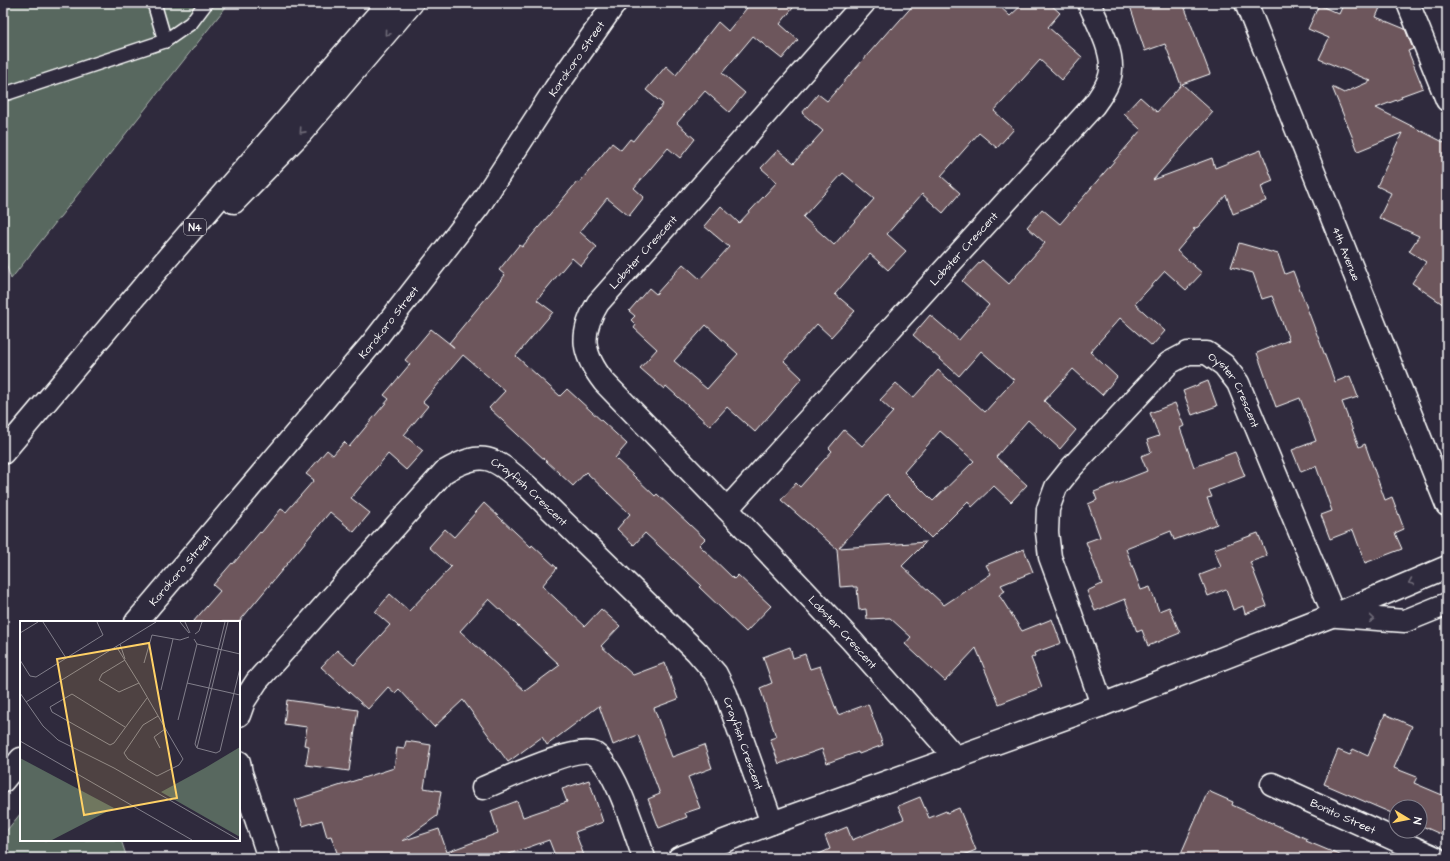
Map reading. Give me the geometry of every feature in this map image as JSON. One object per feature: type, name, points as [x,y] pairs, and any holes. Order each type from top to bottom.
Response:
[{"type":"main road","name":"N4","points":[[3,453],[170,255],[388,3]]},
{"type":"main road","points":[[170,255],[219,218],[302,132],[412,3]]},
{"type":"main road","name":"Korokoro Street","points":[[137,621],[374,341],[479,206],[555,89],[615,3]]},
{"type":"main road","name":"Lobster Crescent","points":[[864,3],[598,303],[590,316],[586,332],[585,347],[594,369],[604,382],[727,509],[850,640],[956,758]]},
{"type":"main road","name":"Lobster Crescent","points":[[727,509],[1094,105],[1107,84],[1111,69],[1108,49],[1089,3]]},
{"type":"main road","name":"4th Avenue","points":[[1246,3],[1447,505]]},
{"type":"main road","points":[[1408,3],[1445,92]]},
{"type":"main road","name":"Oyster Crescent","points":[[1102,706],[1050,557],[1047,532],[1048,509],[1056,487],[1072,467],[1169,363],[1188,352],[1207,353],[1224,365],[1238,383],[1334,615]]},
{"type":"main road","name":"Crayfish Crescent","points":[[240,713],[244,701],[257,681],[444,472],[458,464],[476,458],[491,459],[508,470],[529,488],[697,652],[716,674],[726,694],[772,823]]},
{"type":"main road","points":[[679,858],[772,823],[1102,706],[1334,615],[1447,567]]},
{"type":"main road","points":[[1334,615],[1405,621],[1447,604]]},
{"type":"main road","points":[[483,788],[563,756],[581,752],[595,754],[608,767],[616,783],[644,858]]},
{"type":"main road","points":[[3,780],[20,760]]},
{"type":"main road","points":[[240,768],[269,858]]},
{"type":"main road","name":"Bonito Street","points":[[1272,784],[1436,858]]},
{"type":"lane","points":[[154,3],[165,41]]},
{"type":"lane","points":[[3,92],[8,93],[165,41],[191,23],[206,3]]},
{"type":"green space","points":[[3,3],[229,3],[11,279],[3,255]]},
{"type":"green space","points":[[20,814],[20,841],[121,841],[127,858],[3,858],[3,835]]},
{"type":"building","points":[[751,3],[797,3],[780,24],[798,40],[782,59],[753,36],[722,73],[745,93],[729,112],[705,91],[677,123],[695,139],[680,158],[668,148],[634,188],[644,197],[629,216],[607,198],[580,232],[597,247],[581,266],[572,258],[537,300],[553,312],[516,356],[560,396],[567,389],[627,444],[615,458],[655,496],[657,494],[705,539],[699,545],[734,579],[738,575],[771,606],[746,632],[699,587],[701,585],[645,533],[634,545],[617,529],[630,514],[586,472],[573,486],[489,408],[505,391],[463,355],[423,402],[428,406],[404,435],[423,451],[406,470],[388,454],[351,498],[370,513],[354,532],[330,512],[240,621],[194,621],[220,591],[213,585],[281,509],[286,512],[314,480],[306,474],[327,450],[333,455],[344,442],[349,447],[389,399],[384,395],[410,364],[405,360],[431,329],[455,348],[449,343],[505,275],[499,270],[519,245],[522,247],[577,182],[579,183],[612,143],[621,150],[630,139],[633,141],[663,104],[646,90],[666,66],[676,75],[718,22],[728,31]]},
{"type":"building","points":[[915,3],[996,3],[1010,16],[1024,3],[1049,3],[1060,13],[1048,27],[1082,57],[1062,80],[1040,60],[994,111],[1014,129],[997,148],[979,133],[941,176],[960,193],[943,213],[922,194],[887,234],[906,251],[888,270],[870,254],[835,294],[855,311],[831,337],[817,324],[784,361],[802,378],[755,432],[727,407],[710,426],[666,386],[664,389],[640,368],[657,349],[634,328],[636,325],[631,320],[635,316],[629,311],[649,288],[656,294],[683,264],[700,279],[729,247],[704,226],[721,206],[739,223],[777,182],[761,168],[778,150],[794,163],[823,131],[802,113],[818,94],[827,101],[891,28],[892,29]],"holes":[[[843,173],[874,199],[834,245],[803,217]],[[706,325],[738,354],[707,389],[674,361]]]},
{"type":"building","points":[[1129,3],[1183,3],[1210,74],[1182,84],[1213,112],[1153,180],[1212,158],[1215,168],[1261,150],[1273,181],[1261,186],[1266,201],[1233,214],[1226,195],[1198,227],[1193,229],[1195,230],[1177,251],[1202,273],[1186,290],[1165,271],[1135,304],[1165,331],[1152,346],[1120,318],[1090,352],[1117,377],[1102,395],[1073,369],[1044,401],[1076,430],[1060,449],[1028,420],[996,457],[1027,485],[1011,502],[994,486],[972,507],[968,501],[931,538],[887,494],[839,548],[926,542],[902,566],[944,605],[991,574],[986,565],[1024,549],[1033,572],[1001,585],[1005,591],[999,595],[1022,631],[1052,619],[1061,643],[1034,653],[1035,656],[1031,658],[1042,687],[999,704],[976,648],[945,681],[905,644],[911,637],[890,618],[867,619],[866,609],[859,610],[857,587],[840,587],[837,549],[781,500],[796,483],[800,487],[832,451],[829,448],[844,430],[862,446],[893,412],[880,400],[896,383],[913,398],[938,370],[985,412],[1014,380],[981,351],[959,376],[913,335],[930,315],[959,340],[989,305],[962,281],[982,260],[1009,284],[1045,243],[1027,227],[1042,209],[1060,224],[1141,130],[1124,114],[1140,97],[1157,112],[1181,85],[1165,44],[1145,51]],"holes":[[[940,431],[974,461],[933,501],[904,472]]]},
{"type":"building","points":[[1344,3],[1382,3],[1376,17],[1405,29],[1413,49],[1408,51],[1423,88],[1401,96],[1402,98],[1376,108],[1447,144],[1447,307],[1412,283],[1426,262],[1409,251],[1419,236],[1379,218],[1391,193],[1377,186],[1402,133],[1358,151],[1332,87],[1344,93],[1371,81],[1319,59],[1329,38],[1308,29],[1319,5],[1339,14]]},
{"type":"building","points":[[1239,243],[1278,254],[1285,274],[1293,271],[1335,382],[1350,376],[1358,397],[1342,402],[1359,447],[1365,444],[1385,500],[1392,497],[1404,529],[1395,533],[1402,549],[1365,563],[1353,530],[1330,539],[1321,515],[1332,511],[1316,466],[1301,472],[1292,450],[1316,441],[1300,398],[1276,407],[1257,353],[1289,340],[1272,296],[1262,299],[1253,273],[1231,267]]},
{"type":"building","points":[[1208,381],[1217,406],[1192,415],[1183,391]]},
{"type":"building","points":[[1175,403],[1184,426],[1180,428],[1194,467],[1235,452],[1245,476],[1209,490],[1212,497],[1207,498],[1217,524],[1174,540],[1171,531],[1126,549],[1141,590],[1150,587],[1159,611],[1169,607],[1180,633],[1148,646],[1142,630],[1137,632],[1125,599],[1095,611],[1087,591],[1102,584],[1086,542],[1100,537],[1088,504],[1097,500],[1094,492],[1147,471],[1141,456],[1151,452],[1147,440],[1159,436],[1150,413]]},
{"type":"building","points":[[484,503],[531,547],[532,545],[557,568],[542,586],[585,626],[601,609],[620,626],[601,646],[633,675],[665,663],[678,699],[654,708],[672,757],[704,745],[712,768],[688,777],[700,808],[685,813],[687,817],[659,828],[648,799],[660,794],[638,735],[613,745],[599,706],[547,745],[542,737],[508,762],[463,700],[434,727],[399,689],[395,693],[388,687],[368,709],[321,667],[337,650],[354,665],[390,625],[375,612],[390,594],[409,611],[451,567],[429,547],[445,529],[454,537]],"holes":[[[489,599],[560,665],[525,691],[460,631]]]},
{"type":"building","points":[[1258,533],[1267,556],[1250,562],[1267,606],[1245,614],[1243,606],[1233,610],[1226,589],[1208,596],[1200,575],[1221,567],[1214,549]]},
{"type":"building","points":[[790,647],[793,658],[805,654],[810,669],[820,666],[838,715],[868,704],[883,745],[859,754],[858,752],[827,763],[822,749],[779,764],[770,739],[776,737],[760,688],[772,683],[763,657]]},
{"type":"building","points":[[287,700],[358,710],[349,771],[306,765],[309,746],[304,745],[307,727],[284,724]]},
{"type":"building","points":[[1385,714],[1412,726],[1394,768],[1417,777],[1414,783],[1447,797],[1447,837],[1428,829],[1428,799],[1388,799],[1388,812],[1324,784],[1338,750],[1350,755],[1353,749],[1368,756]]},
{"type":"building","points":[[406,741],[431,745],[424,788],[441,791],[437,816],[402,841],[439,829],[447,852],[498,833],[491,811],[517,801],[523,817],[567,802],[562,789],[589,780],[603,822],[575,832],[585,858],[556,858],[549,840],[498,858],[339,858],[331,836],[327,837],[322,820],[303,826],[295,800],[394,768],[397,748],[404,749]]},
{"type":"building","points":[[1208,791],[1233,802],[1232,805],[1307,839],[1306,841],[1347,858],[1179,858]]},
{"type":"building","points":[[920,797],[929,818],[946,811],[947,813],[959,808],[976,850],[956,858],[810,858],[830,849],[825,836],[847,827],[852,840],[904,819],[898,806]]}]
